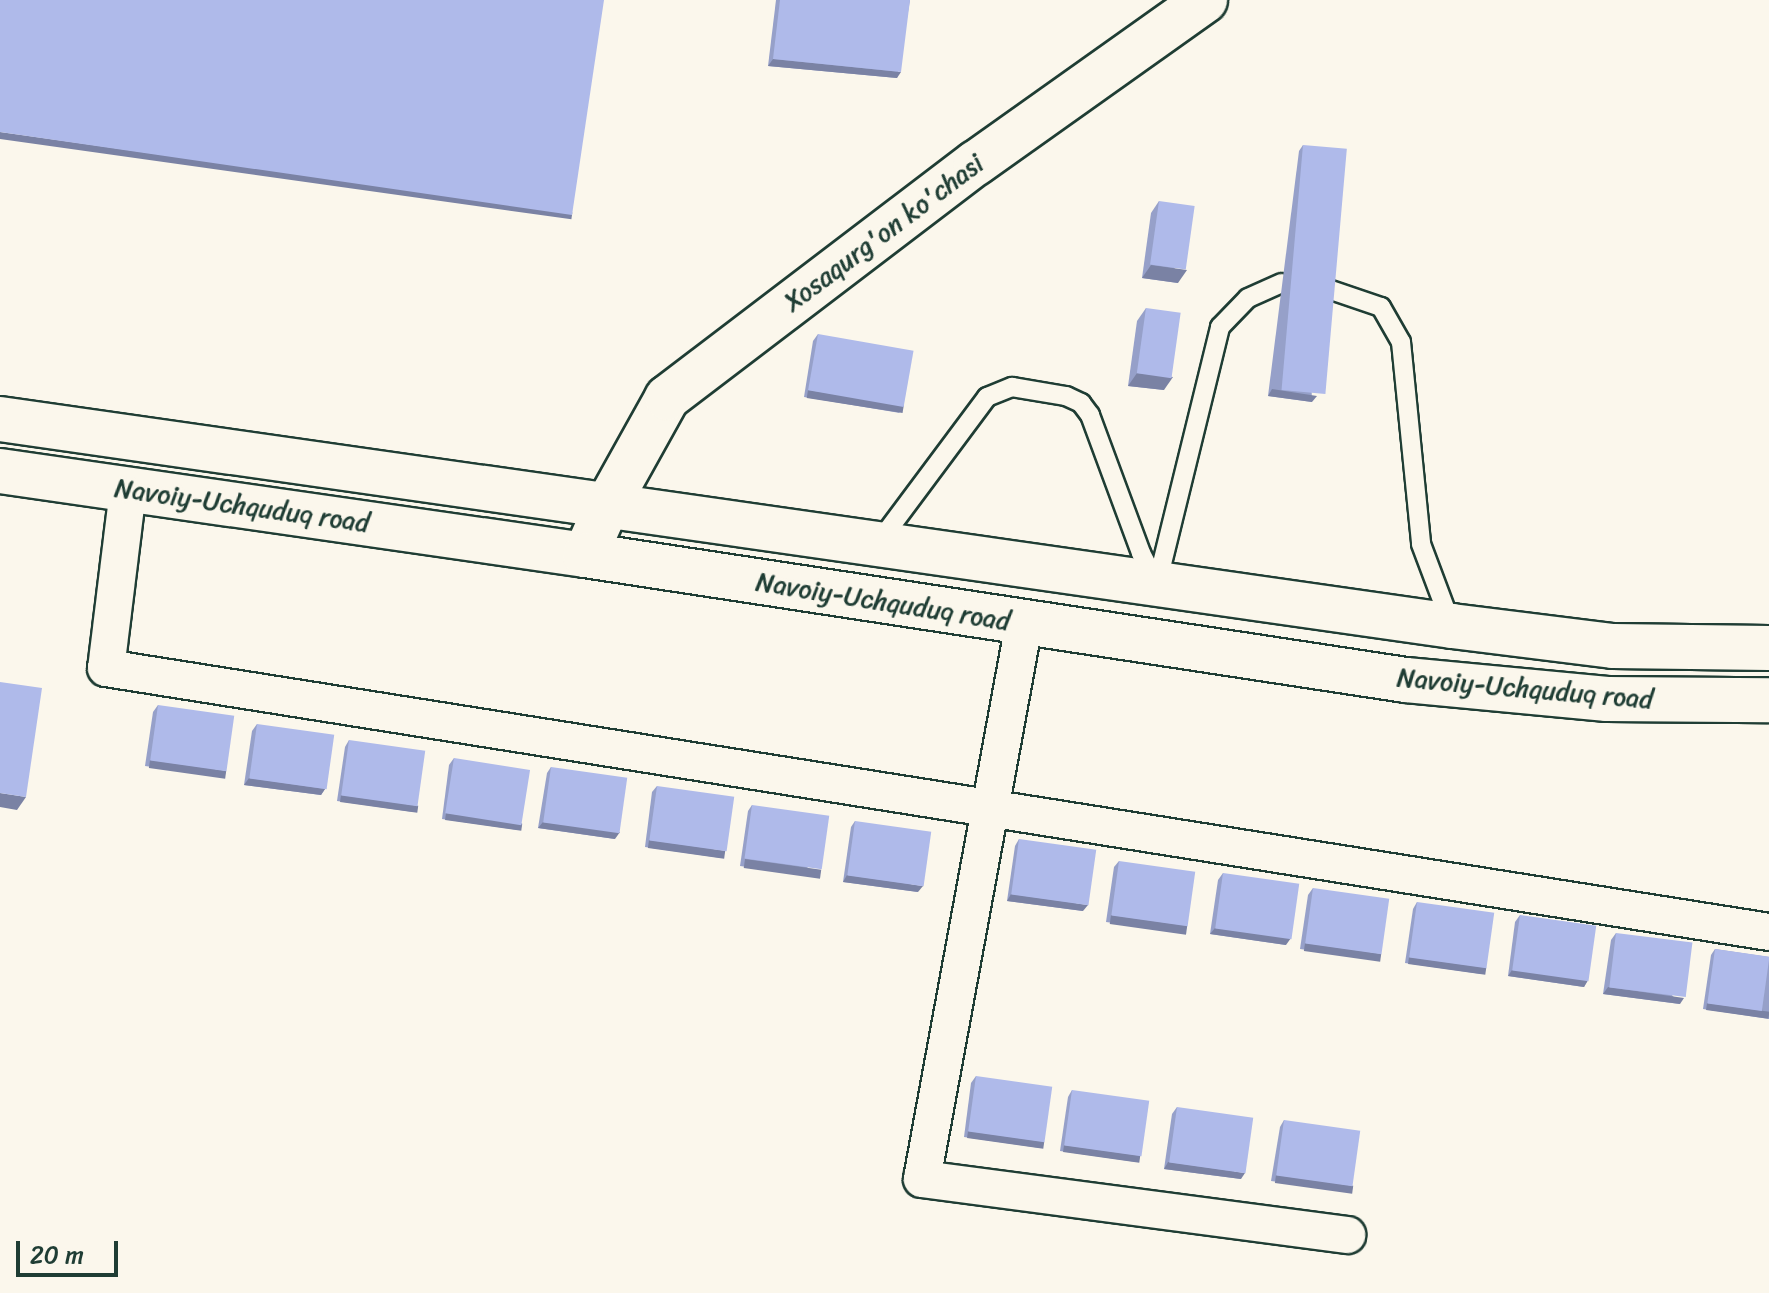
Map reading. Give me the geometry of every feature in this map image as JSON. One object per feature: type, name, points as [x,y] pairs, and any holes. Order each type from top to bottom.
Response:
[{"type":"main road","name":"Xosaqurg'on ko'chasi","points":[[585,555],[607,506],[667,398],[976,163],[1205,0]]},
{"type":"main road","name":"Navoiy-Uchquduq road","points":[[0,419],[1452,626],[1613,646],[1769,648]]},
{"type":"main road","name":"Navoiy-Uchquduq road","points":[[0,471],[585,555],[1406,680],[1607,699],[1769,700]]},
{"type":"street","points":[[128,490],[106,668],[1769,932]]},
{"type":"street","points":[[1024,624],[922,1179],[1347,1235]]},
{"type":"lane","points":[[1157,584],[1220,327],[1248,298],[1282,283]]},
{"type":"lane","points":[[1325,288],[1381,307],[1401,342],[1421,544],[1452,626]]},
{"type":"lane","points":[[878,544],[987,397],[1012,387],[1066,396],[1081,403],[1090,415],[1141,553],[1157,584]]},
{"type":"building","points":[[0,0],[604,0],[572,215],[0,132]]},
{"type":"building","points":[[780,0],[910,0],[901,72],[773,59]]},
{"type":"building","points":[[1303,145],[1347,149],[1325,394],[1282,390]]},
{"type":"building","points":[[1159,201],[1195,206],[1186,269],[1150,264]]},
{"type":"building","points":[[1146,308],[1181,313],[1171,378],[1137,373]]},
{"type":"building","points":[[818,334],[914,351],[904,407],[808,390]]},
{"type":"building","points":[[0,682],[42,688],[26,797],[0,793]]},
{"type":"building","points":[[158,705],[234,716],[226,771],[150,760]]},
{"type":"building","points":[[257,724],[334,735],[327,789],[249,778]]},
{"type":"building","points":[[349,740],[425,751],[417,806],[341,795]]},
{"type":"building","points":[[454,758],[530,770],[521,825],[445,813]]},
{"type":"building","points":[[551,767],[627,778],[619,833],[543,822]]},
{"type":"building","points":[[657,786],[734,797],[727,851],[649,840]]},
{"type":"building","points":[[752,805],[829,816],[822,869],[744,858]]},
{"type":"building","points":[[855,821],[931,832],[924,886],[847,875]]},
{"type":"building","points":[[1019,839],[1096,850],[1088,905],[1011,894]]},
{"type":"building","points":[[1119,861],[1195,872],[1188,926],[1111,915]]},
{"type":"building","points":[[1223,873],[1299,884],[1291,939],[1215,928]]},
{"type":"building","points":[[1313,888],[1389,899],[1381,954],[1305,943]]},
{"type":"building","points":[[1417,902],[1494,913],[1486,968],[1409,957]]},
{"type":"building","points":[[1520,915],[1596,926],[1588,981],[1512,970]]},
{"type":"building","points":[[1616,933],[1692,942],[1686,997],[1609,988]]},
{"type":"building","points":[[1715,949],[1769,957],[1762,1011],[1707,1003]]},
{"type":"building","points":[[976,1076],[1052,1087],[1044,1142],[968,1131]]},
{"type":"building","points":[[1072,1090],[1149,1101],[1141,1156],[1064,1145]]},
{"type":"building","points":[[1177,1107],[1253,1118],[1245,1173],[1169,1162]]},
{"type":"building","points":[[1284,1120],[1360,1131],[1352,1186],[1276,1175]]}]
